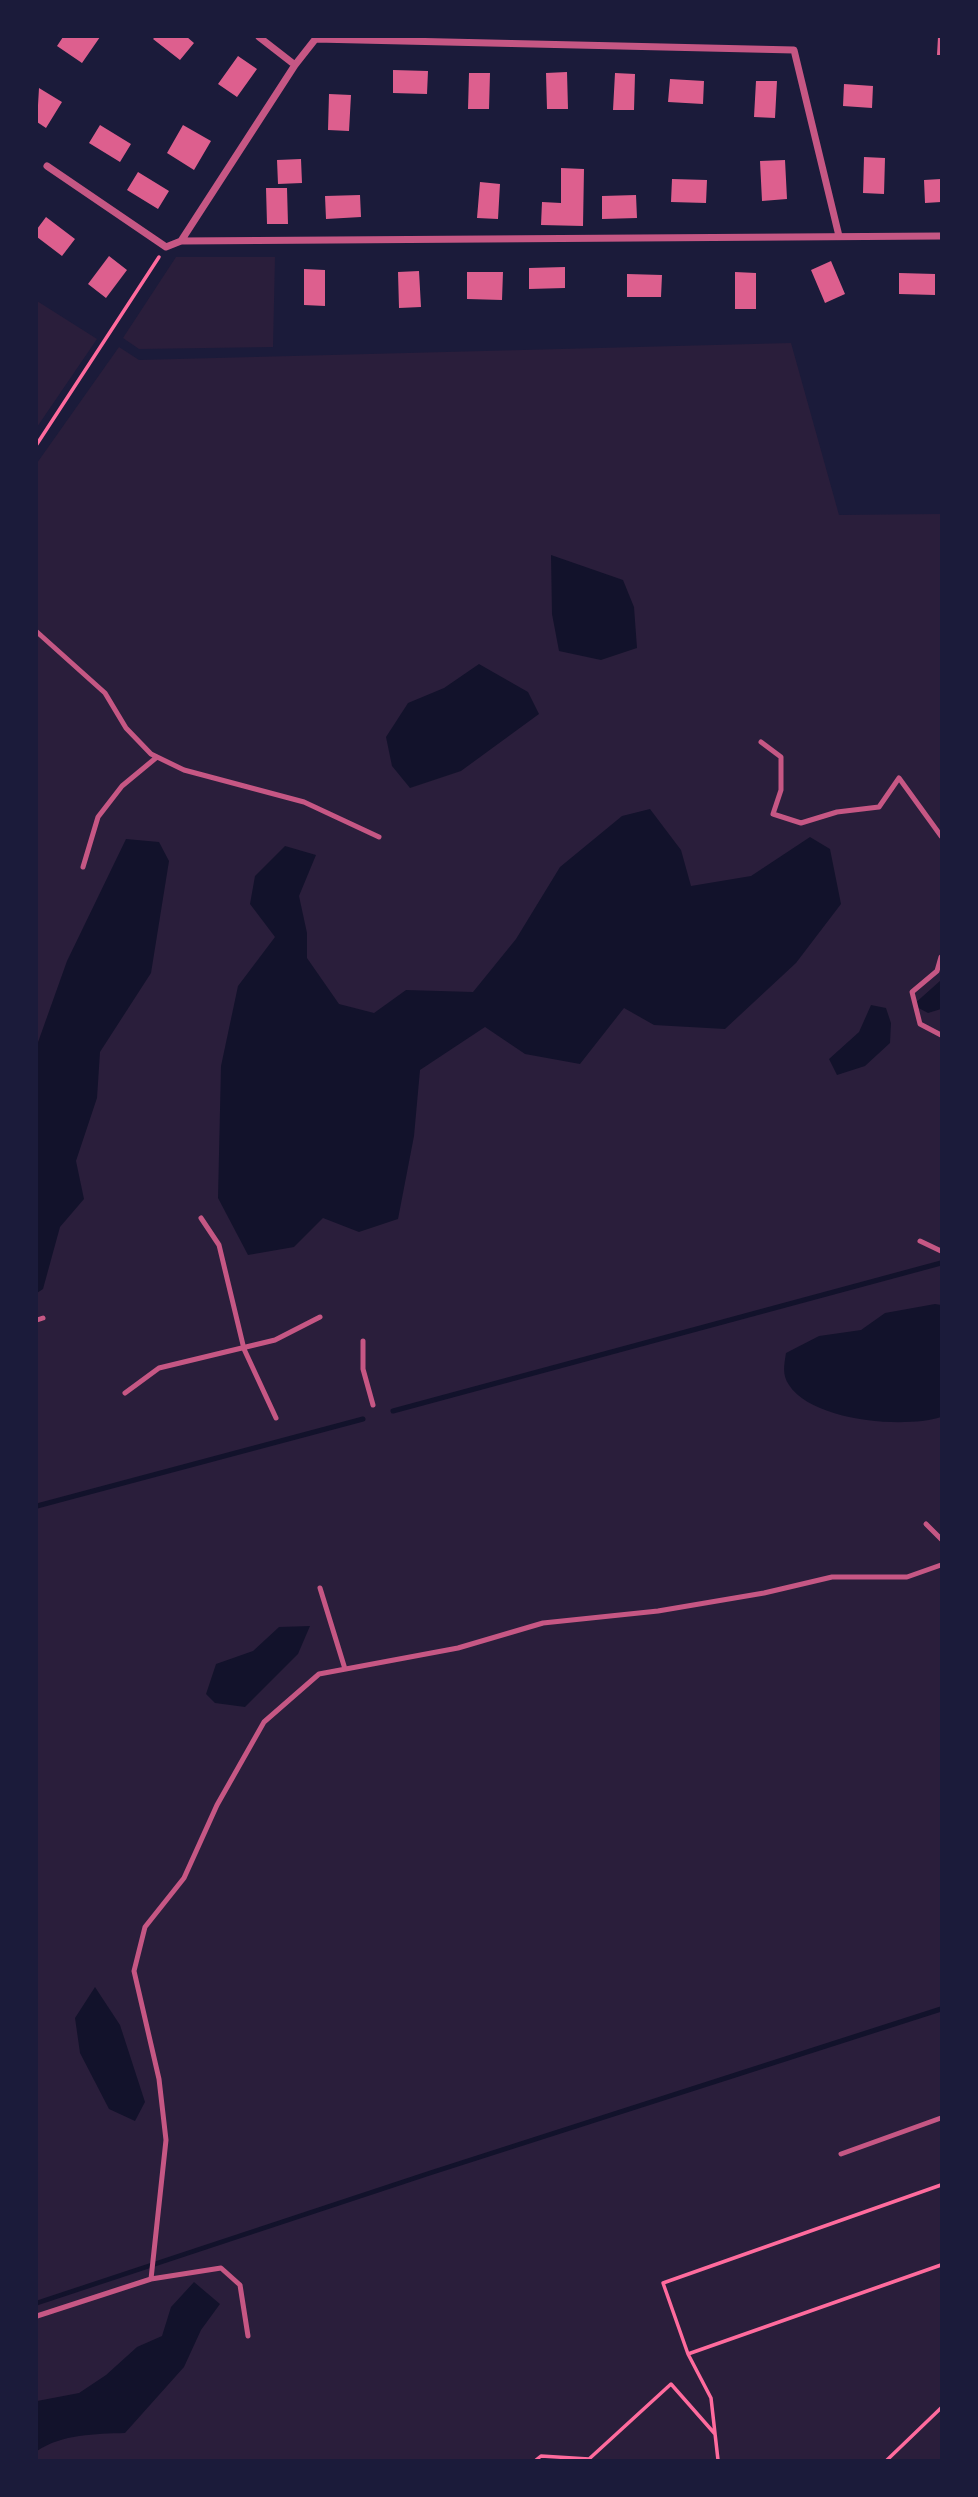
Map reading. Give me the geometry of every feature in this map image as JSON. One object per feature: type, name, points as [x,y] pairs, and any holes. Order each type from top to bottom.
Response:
[{"type":"street","points":[[259,37],[295,65]]},
{"type":"street","points":[[181,241],[295,65],[317,38],[638,41],[794,50],[839,236]]},
{"type":"street","points":[[47,166],[166,247],[181,241],[941,236]]},
{"type":"lane","points":[[37,632],[105,692],[126,729],[157,757],[184,770],[304,802],[379,837]]},
{"type":"lane","points":[[761,742],[781,757],[781,790],[773,814],[801,823],[837,812],[879,807],[900,778],[941,836]]},
{"type":"lane","points":[[83,867],[98,817],[122,786],[157,757]]},
{"type":"lane","points":[[941,957],[937,971],[912,992],[920,1024],[941,1035]]},
{"type":"lane","points":[[201,1218],[219,1245],[243,1348],[276,1418]]},
{"type":"lane","points":[[920,1241],[941,1251]]},
{"type":"lane","points":[[125,1393],[159,1368],[275,1340],[320,1317]]},
{"type":"lane","points":[[363,1341],[363,1370],[373,1405]]},
{"type":"lane","points":[[926,1524],[941,1539]]},
{"type":"lane","points":[[151,2276],[166,2140],[159,2079],[134,1971],[145,1927],[184,1878],[218,1805],[264,1722],[319,1674],[458,1648],[543,1623],[658,1611],[764,1593],[832,1577],[907,1577],[941,1565]]},
{"type":"lane","points":[[320,1588],[345,1669]]},
{"type":"lane","points":[[841,2154],[941,2118]]},
{"type":"lane","points":[[37,2316],[151,2276],[221,2268],[240,2285],[248,2336]]},
{"type":"path","points":[[37,443],[166,247]]},
{"type":"path","points":[[718,2460],[710,2398],[688,2354],[663,2283],[941,2185]]},
{"type":"path","points":[[688,2354],[941,2265]]},
{"type":"path","points":[[536,2460],[541,2456],[589,2459],[671,2384],[716,2435]]},
{"type":"path","points":[[887,2460],[941,2408]]},
{"type":"shaded area","points":[[176,257],[275,257],[273,347],[139,349],[123,338]]},
{"type":"shaded area","points":[[37,301],[97,339],[37,427]]},
{"type":"shaded area","points":[[791,343],[839,515],[941,514],[941,2460],[37,2460],[37,463],[119,347],[139,360]]},
{"type":"shaded area","points":[[551,555],[623,580],[634,607],[637,648],[601,660],[559,651],[552,614]]},
{"type":"shaded area","points":[[479,664],[528,692],[539,714],[461,771],[410,788],[392,766],[386,737],[408,703],[444,688]]},
{"type":"shaded area","points":[[650,809],[681,850],[691,886],[751,876],[810,837],[830,849],[841,904],[796,963],[725,1029],[654,1025],[624,1008],[580,1064],[525,1054],[485,1027],[420,1070],[414,1136],[398,1219],[359,1232],[323,1218],[294,1247],[248,1255],[218,1198],[221,1066],[238,986],[275,937],[250,904],[255,876],[285,846],[316,855],[299,896],[307,933],[307,958],[339,1004],[374,1013],[406,990],[473,992],[516,939],[560,867],[622,816]]},
{"type":"shaded area","points":[[126,839],[159,842],[169,861],[151,973],[100,1052],[97,1098],[76,1161],[84,1199],[60,1227],[43,1289],[37,1293],[37,1045],[67,961]]},
{"type":"shaded area","points":[[941,980],[941,1009],[928,1013],[913,1005]]},
{"type":"shaded area","points":[[871,1005],[886,1008],[891,1023],[890,1043],[865,1066],[837,1075],[829,1059],[859,1032]]},
{"type":"shaded area","points":[[941,1305],[941,1417],[905,1422],[860,1419],[817,1407],[789,1385],[784,1370],[786,1353],[819,1336],[861,1330],[885,1313]]},
{"type":"shaded area","points":[[310,1626],[298,1654],[245,1707],[215,1703],[206,1694],[216,1664],[253,1651],[279,1627]]},
{"type":"shaded area","points":[[95,1987],[120,2025],[145,2102],[135,2121],[109,2109],[80,2053],[75,2018]]},
{"type":"shaded area","points":[[194,2282],[220,2304],[201,2330],[184,2367],[125,2433],[68,2438],[37,2451],[37,2401],[79,2393],[106,2375],[137,2347],[162,2336],[171,2307]]},
{"type":"building","points":[[63,37],[100,37],[82,63],[57,46]]},
{"type":"building","points":[[187,37],[194,43],[180,60],[153,39]]},
{"type":"building","points":[[938,37],[941,37],[941,55],[937,55]]},
{"type":"building","points":[[238,56],[257,69],[237,97],[218,84]]},
{"type":"building","points":[[393,70],[428,71],[427,94],[393,93]]},
{"type":"building","points":[[567,72],[568,109],[547,109],[546,73]]},
{"type":"building","points":[[469,73],[490,73],[489,109],[468,109]]},
{"type":"building","points":[[615,73],[635,74],[634,110],[613,110]]},
{"type":"building","points":[[670,79],[704,81],[703,104],[668,102]]},
{"type":"building","points":[[756,81],[777,81],[775,118],[754,117]]},
{"type":"building","points":[[844,84],[873,86],[872,108],[843,106]]},
{"type":"building","points":[[39,88],[62,102],[46,128],[37,122]]},
{"type":"building","points":[[329,94],[351,95],[349,131],[328,130]]},
{"type":"building","points":[[100,125],[131,144],[120,162],[89,143]]},
{"type":"building","points":[[183,125],[211,141],[194,170],[167,153]]},
{"type":"building","points":[[864,157],[885,158],[884,194],[863,193]]},
{"type":"building","points":[[301,159],[302,183],[278,184],[277,160]]},
{"type":"building","points":[[785,160],[787,199],[762,201],[760,161]]},
{"type":"building","points":[[561,168],[584,169],[583,226],[541,225],[542,202],[561,203]]},
{"type":"building","points":[[138,172],[169,191],[158,209],[127,190]]},
{"type":"building","points":[[672,179],[707,180],[706,203],[671,202]]},
{"type":"building","points":[[941,179],[941,202],[925,203],[924,180]]},
{"type":"building","points":[[480,182],[500,184],[498,219],[477,218]]},
{"type":"building","points":[[266,188],[287,188],[288,224],[267,224]]},
{"type":"building","points":[[360,195],[361,217],[326,219],[325,196]]},
{"type":"building","points":[[636,195],[637,218],[602,219],[602,196]]},
{"type":"building","points":[[46,217],[75,239],[62,256],[37,237],[37,229]]},
{"type":"building","points":[[109,256],[127,270],[106,298],[88,284]]},
{"type":"building","points":[[831,261],[845,294],[825,303],[811,270]]},
{"type":"building","points":[[565,267],[565,288],[529,289],[529,268]]},
{"type":"building","points":[[304,269],[325,270],[325,306],[304,305]]},
{"type":"building","points":[[419,271],[421,307],[399,308],[398,272]]},
{"type":"building","points":[[467,272],[503,272],[502,300],[467,299]]},
{"type":"building","points":[[735,272],[756,273],[756,309],[735,309]]},
{"type":"building","points":[[899,273],[935,274],[935,295],[899,294]]},
{"type":"building","points":[[627,274],[662,275],[661,297],[627,297]]},
{"type":"waterway","points":[[393,1411],[941,1263]]},
{"type":"waterway","points":[[37,1506],[363,1419]]},
{"type":"waterway","points":[[37,2303],[941,2009]]}]
